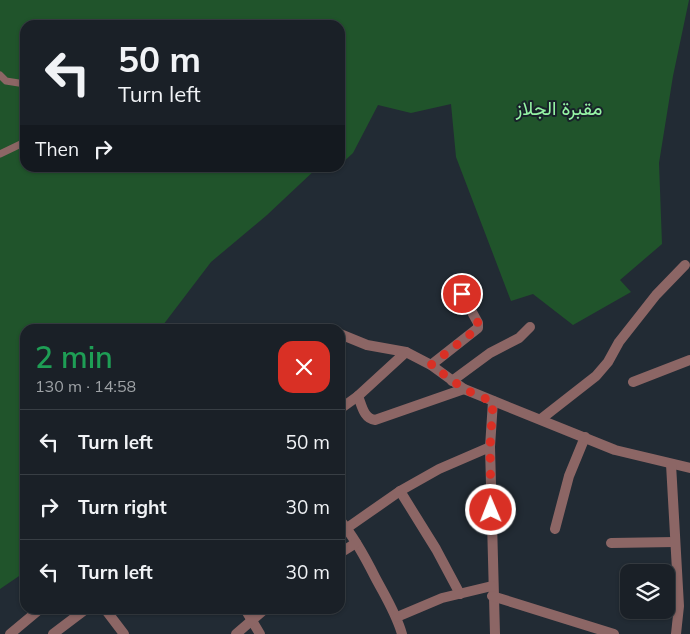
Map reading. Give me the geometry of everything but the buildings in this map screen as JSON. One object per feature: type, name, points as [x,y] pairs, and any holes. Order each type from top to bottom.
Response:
[{"type":"street","points":[[541,419],[596,376],[608,362],[619,342],[656,295],[685,265]]},
{"type":"street","points":[[431,365],[478,328],[478,323],[462,294]]},
{"type":"street","points":[[452,381],[490,353],[519,338],[530,327]]},
{"type":"street","points":[[345,336],[367,345],[406,352],[431,365],[464,389],[616,450],[690,468]]},
{"type":"street","points":[[345,405],[406,352]]},
{"type":"street","points":[[633,382],[690,360]]},
{"type":"street","points":[[358,396],[366,416],[371,420],[375,420],[464,389]]},
{"type":"street","points":[[493,402],[490,447],[492,591],[495,634]]},
{"type":"street","points":[[555,529],[569,476],[585,438]]},
{"type":"street","points":[[345,523],[438,469],[490,447]]},
{"type":"street","points":[[671,464],[679,606],[676,634]]},
{"type":"street","points":[[400,491],[436,549],[460,594]]},
{"type":"street","points":[[345,527],[397,617],[402,634]]},
{"type":"street","points":[[611,543],[674,542]]},
{"type":"street","points":[[345,551],[356,543]]},
{"type":"street","points":[[397,617],[442,598],[492,591],[589,630],[614,634]]},
{"type":"street","points":[[10,634],[34,614]]},
{"type":"street","points":[[53,634],[79,614]]},
{"type":"street","points":[[109,614],[124,634]]},
{"type":"street","points":[[248,614],[260,634]]},
{"type":"street","points":[[236,634],[259,614]]},
{"type":"lane","points":[[0,75],[6,81],[20,83]]},
{"type":"lane","points":[[0,154],[20,144]]},
{"type":"green space","name":"مقبرة الجلاز","points":[[0,0],[689,0],[673,76],[659,163],[662,244],[620,280],[631,292],[573,325],[533,294],[511,301],[456,157],[451,104],[411,113],[378,105],[353,153],[345,160],[345,20],[20,20],[20,172],[313,172],[267,215],[211,262],[164,324],[20,324],[20,575],[0,589]]},
{"type":"route","points":[[462,294],[479,326],[431,365],[464,389],[493,402],[490,447],[491,510]]}]
